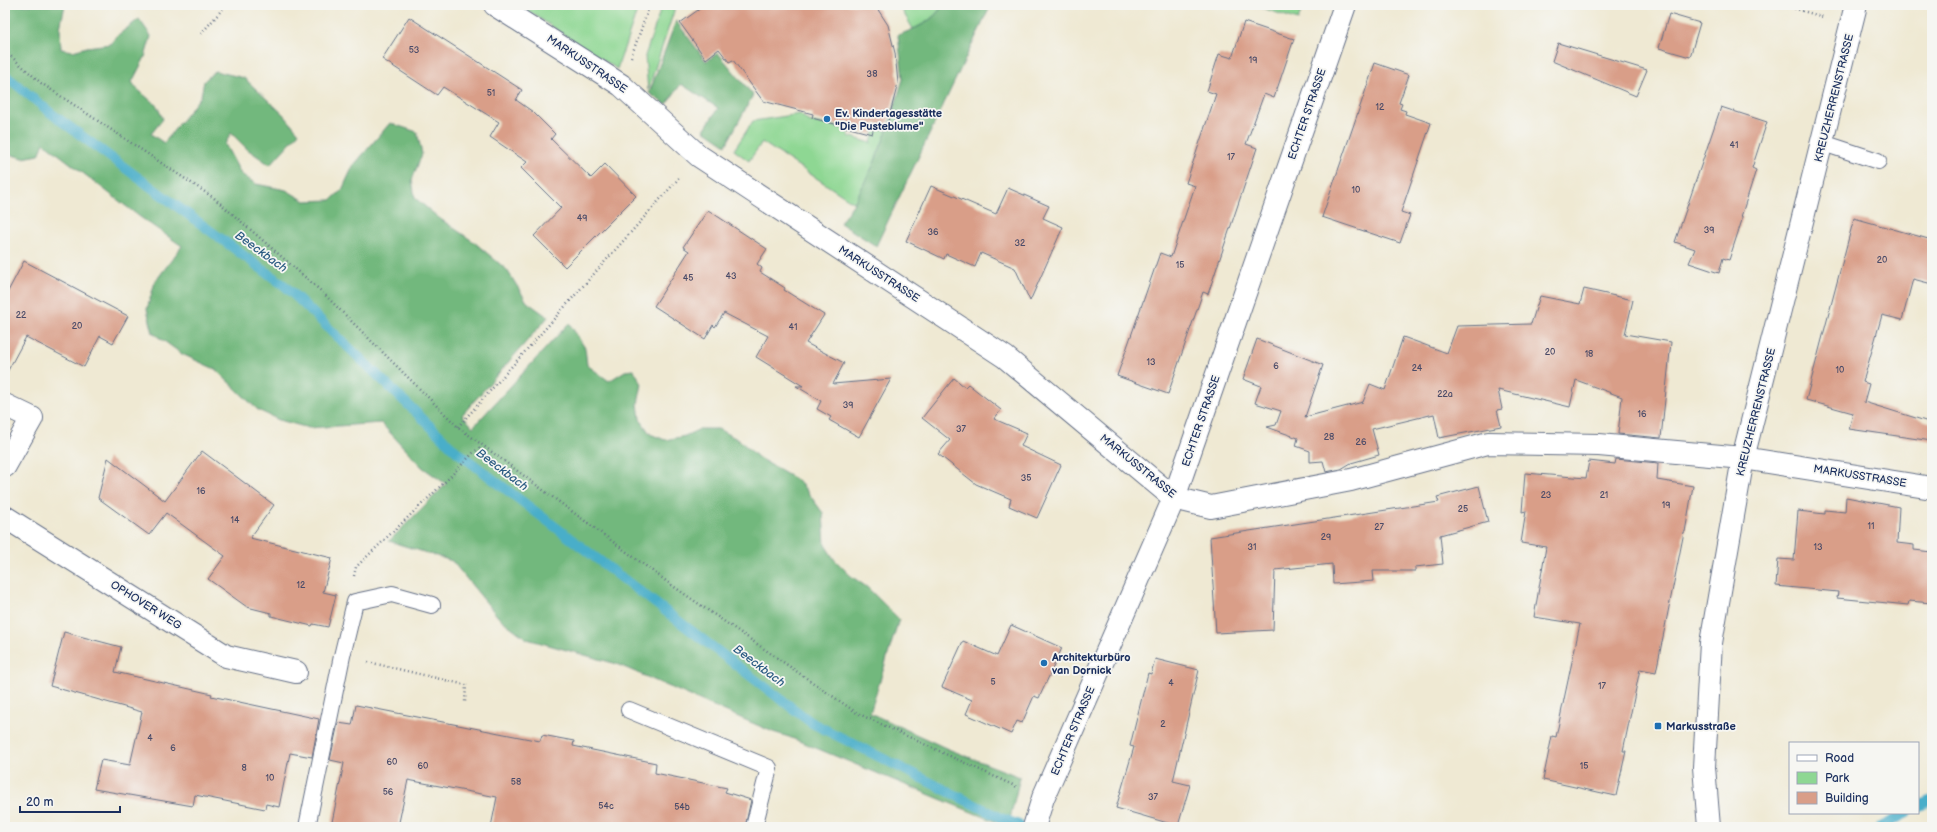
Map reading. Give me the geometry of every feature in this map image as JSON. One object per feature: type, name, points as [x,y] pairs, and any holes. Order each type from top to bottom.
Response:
[{"type":"street","name":"MARKUSSTRASSE","points":[[495,5],[621,85],[700,156],[1005,357],[1174,498],[1211,507],[1351,480],[1488,443],[1599,445],[1744,458],[1932,488]]},
{"type":"street","name":"ECHTER STRASSE","points":[[1038,814],[1174,498],[1345,5]]},
{"type":"street","name":"KREUZHERRENSTRASSE","points":[[1709,827],[1704,767],[1711,644],[1744,458],[1856,5]]},
{"type":"street","points":[[5,404],[32,418],[5,466]]},
{"type":"street","name":"OPHOVER WEG","points":[[5,517],[226,656],[296,672]]},
{"type":"lane","points":[[1823,143],[1878,160]]},
{"type":"lane","points":[[307,827],[342,656],[355,602],[392,594],[432,605]]},
{"type":"lane","points":[[629,710],[770,768],[754,827]]},
{"type":"path","points":[[201,34],[226,5]]},
{"type":"path","points":[[621,85],[650,5]]},
{"type":"path","points":[[1783,5],[1824,17]]},
{"type":"path","points":[[5,51],[41,83],[214,198],[321,291],[458,427],[482,446],[670,584],[856,713],[1038,814]]},
{"type":"path","points":[[458,427],[700,156]]},
{"type":"path","points":[[446,481],[474,452],[482,446]]},
{"type":"path","points":[[342,656],[466,685],[465,702]]},
{"type":"green space","points":[[5,5],[65,5],[60,28],[61,49],[73,51],[87,47],[110,44],[118,35],[139,19],[151,36],[145,57],[132,82],[136,88],[157,106],[163,119],[151,134],[164,143],[201,96],[204,81],[215,71],[244,78],[284,115],[299,133],[270,165],[247,149],[231,133],[225,144],[241,174],[256,184],[286,190],[305,201],[331,200],[342,190],[353,166],[390,123],[417,132],[422,154],[412,180],[415,198],[439,218],[474,242],[507,270],[527,302],[548,317],[462,415],[473,427],[569,323],[585,348],[587,365],[609,381],[625,371],[634,370],[642,384],[638,404],[640,419],[650,434],[665,440],[685,436],[700,429],[718,429],[739,440],[759,458],[800,482],[823,513],[825,545],[834,559],[851,576],[868,588],[899,619],[870,713],[948,749],[1020,777],[1008,827],[789,737],[773,732],[617,664],[527,639],[499,618],[452,561],[389,541],[446,484],[422,467],[381,423],[309,428],[279,420],[258,410],[215,369],[182,354],[153,333],[147,309],[155,282],[182,246],[140,217],[44,143],[39,155],[23,158],[5,153]]},
{"type":"green space","points":[[519,5],[639,5],[617,69]]},
{"type":"green space","points":[[662,5],[676,5],[648,90],[645,56]]},
{"type":"green space","points":[[899,5],[943,5],[930,19],[913,29]]},
{"type":"green space","points":[[943,5],[991,5],[876,246],[840,223],[854,203],[873,166],[887,131],[903,79],[898,35],[929,20]]},
{"type":"green space","points":[[1254,5],[1303,5],[1298,20]]},
{"type":"green space","points":[[676,21],[706,61],[718,53],[753,95],[726,145],[704,130],[718,108],[681,84],[666,105],[649,93]]},
{"type":"green space","points":[[800,114],[808,121],[850,129],[848,136],[871,143],[876,126],[887,131],[873,166],[854,203],[762,142],[749,161],[734,150],[753,121]]},
{"type":"building","points":[[705,5],[875,5],[888,25],[895,53],[898,83],[886,129],[875,123],[872,134],[812,118],[813,114],[763,101],[733,60],[729,62],[719,49],[706,59],[680,23]]},
{"type":"building","points":[[1669,14],[1700,23],[1690,57],[1659,48]]},
{"type":"building","points":[[409,17],[522,90],[516,100],[533,112],[555,134],[551,139],[591,178],[605,164],[636,196],[565,267],[534,236],[561,208],[521,168],[527,162],[490,137],[499,122],[443,87],[437,95],[382,59]]},
{"type":"building","points":[[1244,22],[1294,39],[1274,98],[1264,94],[1246,144],[1257,148],[1208,294],[1203,292],[1168,394],[1117,376],[1160,253],[1171,257],[1195,186],[1186,183],[1216,94],[1207,91],[1219,54],[1232,58]]},
{"type":"building","points":[[1558,43],[1647,70],[1636,96],[1552,61]]},
{"type":"building","points":[[1375,63],[1409,75],[1399,103],[1402,104],[1400,109],[1406,111],[1405,114],[1431,123],[1401,212],[1410,215],[1400,243],[1322,217]]},
{"type":"building","points":[[1721,107],[1767,122],[1752,168],[1756,170],[1741,217],[1743,217],[1729,260],[1723,258],[1719,273],[1689,263],[1695,249],[1675,242]]},
{"type":"building","points":[[931,186],[996,214],[1008,188],[1049,206],[1043,218],[1063,227],[1030,301],[1015,268],[981,253],[975,267],[946,254],[944,259],[906,241]]},
{"type":"building","points":[[708,210],[767,249],[757,264],[762,268],[760,272],[785,288],[784,290],[824,315],[806,343],[844,363],[833,384],[891,379],[859,437],[829,420],[831,417],[817,409],[821,401],[796,386],[803,386],[756,357],[768,336],[724,313],[715,327],[713,325],[705,339],[654,306],[689,251],[683,247]]},
{"type":"building","points":[[1854,218],[1932,240],[1932,284],[1913,279],[1902,320],[1882,315],[1863,382],[1869,384],[1864,402],[1932,423],[1932,441],[1849,429],[1853,413],[1806,400]]},
{"type":"building","points":[[24,261],[128,316],[113,343],[100,336],[84,367],[26,337],[5,376],[5,297]]},
{"type":"building","points":[[1584,289],[1633,300],[1625,334],[1671,342],[1661,438],[1618,434],[1622,397],[1576,380],[1570,407],[1498,390],[1502,409],[1497,410],[1501,426],[1439,438],[1434,414],[1372,429],[1379,455],[1351,463],[1341,469],[1326,472],[1323,461],[1310,462],[1310,451],[1296,446],[1298,438],[1267,427],[1276,425],[1281,411],[1255,403],[1261,386],[1243,379],[1257,339],[1323,365],[1305,417],[1363,402],[1370,384],[1385,390],[1403,337],[1447,353],[1457,326],[1531,324],[1540,296],[1580,304]]},
{"type":"building","points":[[954,378],[965,387],[968,384],[1001,410],[994,419],[1027,433],[1021,446],[1061,465],[1037,518],[1009,506],[1011,499],[976,484],[938,454],[950,440],[922,418]]},
{"type":"building","points":[[202,451],[274,505],[250,538],[332,558],[323,592],[336,595],[328,627],[313,624],[312,626],[271,616],[271,613],[247,607],[208,579],[225,556],[166,513],[149,535],[98,498],[108,458],[165,501]]},
{"type":"building","points":[[1616,459],[1658,463],[1657,480],[1693,486],[1656,672],[1640,669],[1623,751],[1626,751],[1616,796],[1543,780],[1552,736],[1556,737],[1580,624],[1534,617],[1546,547],[1521,543],[1526,511],[1522,512],[1525,473],[1586,478],[1589,461],[1615,464]]},
{"type":"building","points":[[1479,486],[1488,522],[1440,535],[1443,564],[1415,567],[1415,571],[1373,571],[1374,581],[1333,584],[1332,564],[1275,570],[1273,630],[1216,633],[1210,537],[1439,502],[1437,497]]},
{"type":"building","points":[[1846,497],[1899,507],[1897,543],[1914,545],[1914,550],[1932,552],[1932,603],[1909,601],[1908,605],[1837,598],[1838,592],[1776,586],[1778,559],[1794,560],[1798,511],[1825,514],[1825,510],[1845,512]]},
{"type":"building","points":[[1011,625],[1062,648],[1039,698],[1034,696],[1022,723],[1017,721],[1011,734],[966,714],[972,700],[942,687],[963,641],[997,656]]},
{"type":"building","points":[[64,632],[121,647],[115,672],[212,694],[211,696],[319,719],[312,757],[290,753],[279,807],[266,804],[265,809],[195,795],[193,806],[94,789],[101,760],[130,765],[142,712],[50,686]]},
{"type":"building","points":[[1155,659],[1199,670],[1173,781],[1190,785],[1178,826],[1116,808],[1134,747],[1130,746],[1148,673],[1151,674]]},
{"type":"building","points":[[356,705],[540,741],[542,735],[574,741],[573,746],[656,763],[655,773],[727,788],[725,792],[751,800],[745,827],[585,827],[573,824],[570,827],[491,827],[497,797],[408,780],[398,827],[331,827],[344,763],[330,760],[338,723],[352,725]]},
{"type":"waterway","name":"Beeckbach","points":[[5,75],[52,114],[285,286],[456,451],[812,723],[1001,818],[1024,827]]},
{"type":"waterway","name":"Beeckbach","points":[[1919,806],[1932,800]]},
{"type":"waterway","name":"Beeckbach","points":[[1880,827],[1905,814]]},
{"type":"place","name":"Ev. Kindertagesstätte \"Die Pusteblume\"","points":[[827,119]]},
{"type":"place","name":"Architekturbüro van Dornick","points":[[1044,663]]},
{"type":"place","name":"Markusstraße","points":[[1658,726]]}]
